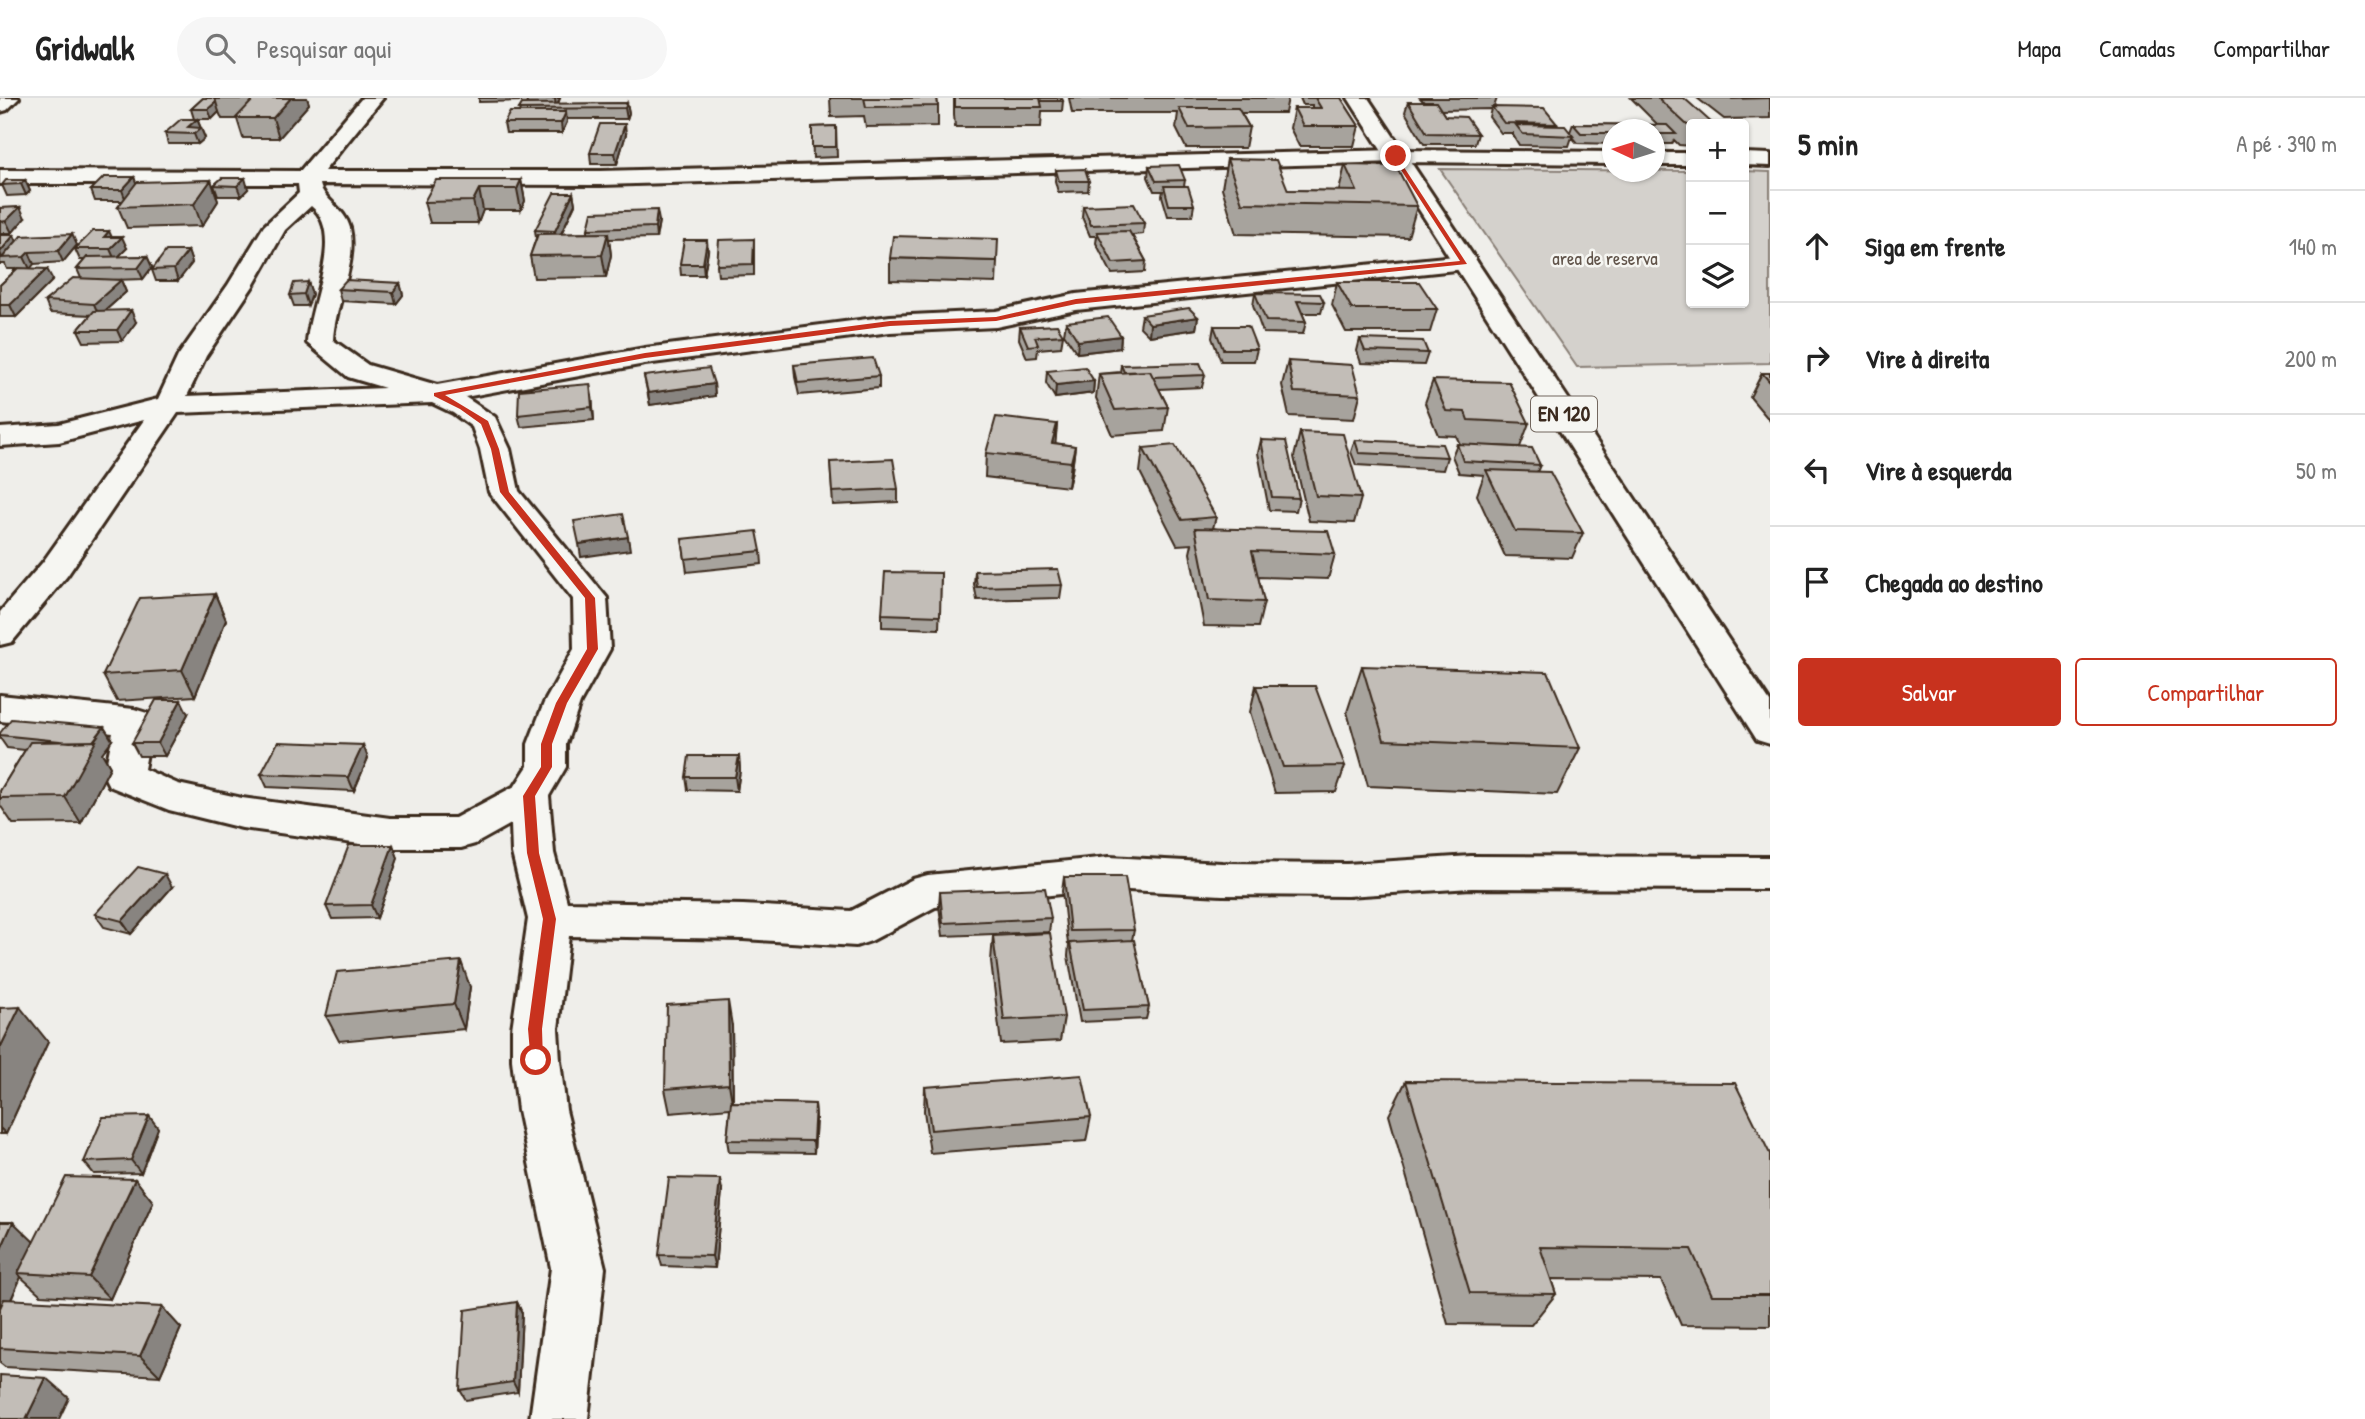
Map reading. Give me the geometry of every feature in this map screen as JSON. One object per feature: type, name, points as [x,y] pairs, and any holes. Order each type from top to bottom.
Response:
[{"type":"street","points":[[0,106],[9,98]]},
{"type":"street","points":[[0,634],[55,569],[169,405],[192,356],[240,286],[275,226],[309,186],[373,98]]},
{"type":"street","name":"EN 120","points":[[1358,98],[1770,731]]},
{"type":"street","points":[[0,177],[309,186],[1396,156],[1602,158]]},
{"type":"street","points":[[1665,159],[1686,159]]},
{"type":"street","points":[[1749,159],[1770,160]]},
{"type":"street","points":[[0,708],[134,722],[122,776],[169,796],[242,813],[390,833],[461,833],[529,796],[547,767],[547,744],[562,703],[593,649],[590,598],[504,492],[495,449],[485,423],[463,407],[436,394],[358,371],[320,343],[318,326],[334,276],[341,229],[328,205],[309,186]]},
{"type":"street","points":[[0,437],[59,433],[169,405],[436,394],[645,356],[876,326],[996,319],[1076,302],[1465,262]]},
{"type":"street","points":[[529,796],[533,853],[550,919],[535,1029],[536,1060],[542,1110],[578,1268],[559,1419]]},
{"type":"street","points":[[550,919],[743,922],[856,929],[928,891],[1109,873],[1236,880],[1346,880],[1471,872],[1770,873]]},
{"type":"green space","name":"area de reserva","points":[[1440,169],[1602,170],[1602,182],[1665,182],[1665,171],[1686,171],[1686,308],[1749,308],[1749,171],[1770,172],[1770,363],[1577,367]]},
{"type":"building","points":[[203,98],[216,98],[216,102],[208,109],[191,109]]},
{"type":"building","points":[[216,98],[291,98],[273,118],[236,118],[254,99]]},
{"type":"building","points":[[864,98],[937,98],[938,106],[866,107]]},
{"type":"building","points":[[955,98],[1040,98],[1042,107],[955,107]]},
{"type":"building","points":[[1040,98],[1062,98],[1063,101],[1041,101]]},
{"type":"building","points":[[1315,98],[1341,98],[1359,126],[1303,126],[1294,108],[1321,108]]},
{"type":"building","points":[[1658,98],[1684,98],[1707,119],[1686,119],[1686,124]]},
{"type":"building","points":[[1408,102],[1436,102],[1445,116],[1466,117],[1478,134],[1427,133]]},
{"type":"building","points":[[627,103],[625,108],[519,109],[522,104]]},
{"type":"building","points":[[1492,107],[1544,108],[1557,124],[1504,123]]},
{"type":"building","points":[[1179,108],[1238,108],[1249,127],[1189,128]]},
{"type":"building","points":[[510,112],[566,112],[561,123],[504,123]]},
{"type":"building","points":[[181,119],[197,119],[188,127],[201,128],[194,134],[165,133]]},
{"type":"building","points":[[600,124],[625,124],[615,153],[590,153]]},
{"type":"building","points":[[1573,124],[1602,124],[1602,133],[1581,133]]},
{"type":"building","points":[[1516,125],[1565,126],[1573,136],[1523,134]]},
{"type":"building","points":[[1665,125],[1667,125],[1676,134],[1665,134]]},
{"type":"building","points":[[836,126],[836,147],[812,147],[812,127]]},
{"type":"building","points":[[1227,159],[1276,160],[1288,190],[1357,191],[1345,165],[1396,166],[1417,206],[1242,203]]},
{"type":"building","points":[[1179,165],[1185,180],[1156,181],[1149,166]]},
{"type":"building","points":[[1085,169],[1089,181],[1059,181],[1056,170]]},
{"type":"building","points":[[104,177],[134,177],[122,190],[91,190]]},
{"type":"building","points":[[222,178],[245,178],[237,186],[214,185]]},
{"type":"building","points":[[6,180],[25,180],[21,184],[2,185]]},
{"type":"building","points":[[211,180],[194,204],[118,207],[137,182]]},
{"type":"building","points":[[436,180],[521,180],[517,189],[479,189],[473,201],[424,202]]},
{"type":"building","points":[[1164,186],[1188,186],[1194,205],[1169,205]]},
{"type":"building","points":[[554,193],[573,193],[555,231],[535,230]]},
{"type":"building","points":[[1134,204],[1144,223],[1091,225],[1083,206]]},
{"type":"building","points":[[20,207],[6,221],[0,222],[0,208]]},
{"type":"building","points":[[657,210],[655,227],[588,229],[592,212]]},
{"type":"building","points":[[93,231],[109,231],[104,237],[122,237],[110,249],[75,249]]},
{"type":"building","points":[[1129,231],[1146,261],[1113,263],[1097,232]]},
{"type":"building","points":[[608,233],[602,255],[530,256],[538,234]]},
{"type":"building","points":[[72,234],[58,251],[29,252],[24,257],[2,258],[21,236]]},
{"type":"building","points":[[0,235],[14,235],[0,252]]},
{"type":"building","points":[[893,236],[998,239],[997,261],[890,258]]},
{"type":"building","points":[[754,239],[753,264],[717,265],[719,240]]},
{"type":"building","points":[[684,240],[707,240],[703,264],[680,264]]},
{"type":"building","points":[[166,251],[188,251],[174,269],[152,270]]},
{"type":"building","points":[[147,256],[138,268],[77,269],[87,257]]},
{"type":"building","points":[[18,268],[47,269],[10,305],[0,305],[0,285]]},
{"type":"building","points":[[73,278],[121,280],[94,304],[45,301]]},
{"type":"building","points":[[346,280],[400,283],[393,292],[338,289]]},
{"type":"building","points":[[308,282],[304,294],[290,295],[294,283]]},
{"type":"building","points":[[1337,282],[1419,282],[1437,309],[1352,309]]},
{"type":"building","points":[[1255,293],[1320,294],[1324,302],[1297,301],[1306,322],[1266,321]]},
{"type":"building","points":[[1189,308],[1198,317],[1150,324],[1142,315]]},
{"type":"building","points":[[131,310],[117,330],[78,330],[94,311]]},
{"type":"building","points":[[1108,317],[1121,336],[1078,341],[1066,322]]},
{"type":"building","points":[[1057,325],[1063,335],[1035,337],[1038,345],[1028,346],[1020,327]]},
{"type":"building","points":[[1214,326],[1248,326],[1257,349],[1223,349]]},
{"type":"building","points":[[1360,339],[1423,341],[1428,353],[1365,351]]},
{"type":"building","points":[[873,358],[879,376],[798,383],[794,365]]},
{"type":"building","points":[[1288,361],[1352,365],[1360,395],[1294,392]]},
{"type":"building","points":[[1200,363],[1205,375],[1153,377],[1150,371],[1124,372],[1121,365]]},
{"type":"building","points":[[1085,367],[1094,381],[1056,385],[1047,371]]},
{"type":"building","points":[[709,368],[714,384],[648,393],[644,376]]},
{"type":"building","points":[[1150,371],[1168,407],[1115,410],[1099,374]]},
{"type":"building","points":[[1762,373],[1770,373],[1770,382]]},
{"type":"building","points":[[1433,380],[1509,382],[1529,423],[1468,420],[1465,412],[1446,411]]},
{"type":"building","points":[[590,384],[592,407],[518,415],[519,390]]},
{"type":"building","points":[[996,417],[1057,424],[1052,443],[1075,446],[1071,462],[986,453]]},
{"type":"building","points":[[1300,432],[1343,434],[1361,498],[1316,496]]},
{"type":"building","points":[[1261,440],[1286,441],[1299,498],[1272,497]]},
{"type":"building","points":[[1355,440],[1442,444],[1447,457],[1359,453]]},
{"type":"building","points":[[1457,444],[1532,448],[1540,465],[1463,461]]},
{"type":"building","points":[[1175,445],[1216,517],[1182,520],[1143,448]]},
{"type":"building","points":[[893,459],[898,489],[832,492],[830,462]]},
{"type":"building","points":[[1486,470],[1550,472],[1583,533],[1515,531]]},
{"type":"building","points":[[623,514],[628,537],[579,544],[574,521]]},
{"type":"building","points":[[1195,528],[1328,531],[1335,554],[1252,551],[1264,602],[1209,600]]},
{"type":"building","points":[[757,531],[761,551],[685,559],[682,539]]},
{"type":"building","points":[[1058,569],[1062,585],[977,587],[975,571]]},
{"type":"building","points":[[885,572],[941,573],[940,616],[882,614]]},
{"type":"building","points":[[215,594],[182,670],[103,675],[140,598]]},
{"type":"building","points":[[1362,666],[1548,672],[1580,748],[1384,740]]},
{"type":"building","points":[[1256,686],[1315,686],[1345,766],[1283,767]]},
{"type":"building","points":[[156,700],[181,700],[158,743],[132,743]]},
{"type":"building","points":[[11,719],[104,727],[93,741],[70,742],[0,735]]},
{"type":"building","points":[[96,741],[65,797],[0,798],[0,791],[30,742]]},
{"type":"building","points":[[278,742],[363,745],[348,777],[261,774]]},
{"type":"building","points":[[689,756],[739,756],[735,777],[686,777]]},
{"type":"building","points":[[349,845],[393,845],[371,905],[326,906]]},
{"type":"building","points":[[138,867],[165,874],[122,921],[95,914]]},
{"type":"building","points":[[1064,877],[1125,877],[1134,930],[1070,931]]},
{"type":"building","points":[[1045,888],[1051,918],[943,923],[940,892]]},
{"type":"building","points":[[1050,933],[1064,1017],[1004,1020],[993,936]]},
{"type":"building","points":[[1134,940],[1149,1007],[1083,1010],[1070,943]]},
{"type":"building","points":[[461,961],[454,1004],[326,1016],[337,972]]},
{"type":"building","points":[[728,1001],[729,1084],[665,1089],[667,1005]]},
{"type":"building","points":[[20,1007],[0,1048],[0,1008]]},
{"type":"building","points":[[1082,1075],[1091,1117],[931,1130],[925,1087]]},
{"type":"building","points":[[1406,1081],[1735,1083],[1770,1154],[1770,1295],[1712,1295],[1691,1249],[1540,1247],[1556,1294],[1470,1293]]},
{"type":"building","points":[[731,1102],[815,1104],[813,1141],[727,1140]]},
{"type":"building","points":[[149,1116],[131,1160],[84,1162],[103,1117]]},
{"type":"building","points":[[66,1177],[135,1179],[89,1277],[18,1273]]},
{"type":"building","points":[[669,1178],[720,1179],[712,1256],[659,1255]]},
{"type":"building","points":[[0,1222],[13,1222],[0,1251]]},
{"type":"building","points":[[4,1299],[162,1307],[140,1356],[0,1348],[0,1308]]},
{"type":"building","points":[[517,1302],[513,1382],[460,1390],[465,1310]]},
{"type":"building","points":[[0,1375],[46,1378],[26,1419],[0,1419]]},
{"type":"route","points":[[536,1060],[535,1029],[550,919],[533,853],[529,796],[547,767],[547,744],[562,703],[593,649],[590,598],[504,492],[495,449],[485,423],[463,407],[436,394],[645,356],[890,324],[996,319],[1076,302],[1465,262],[1396,156]]}]
